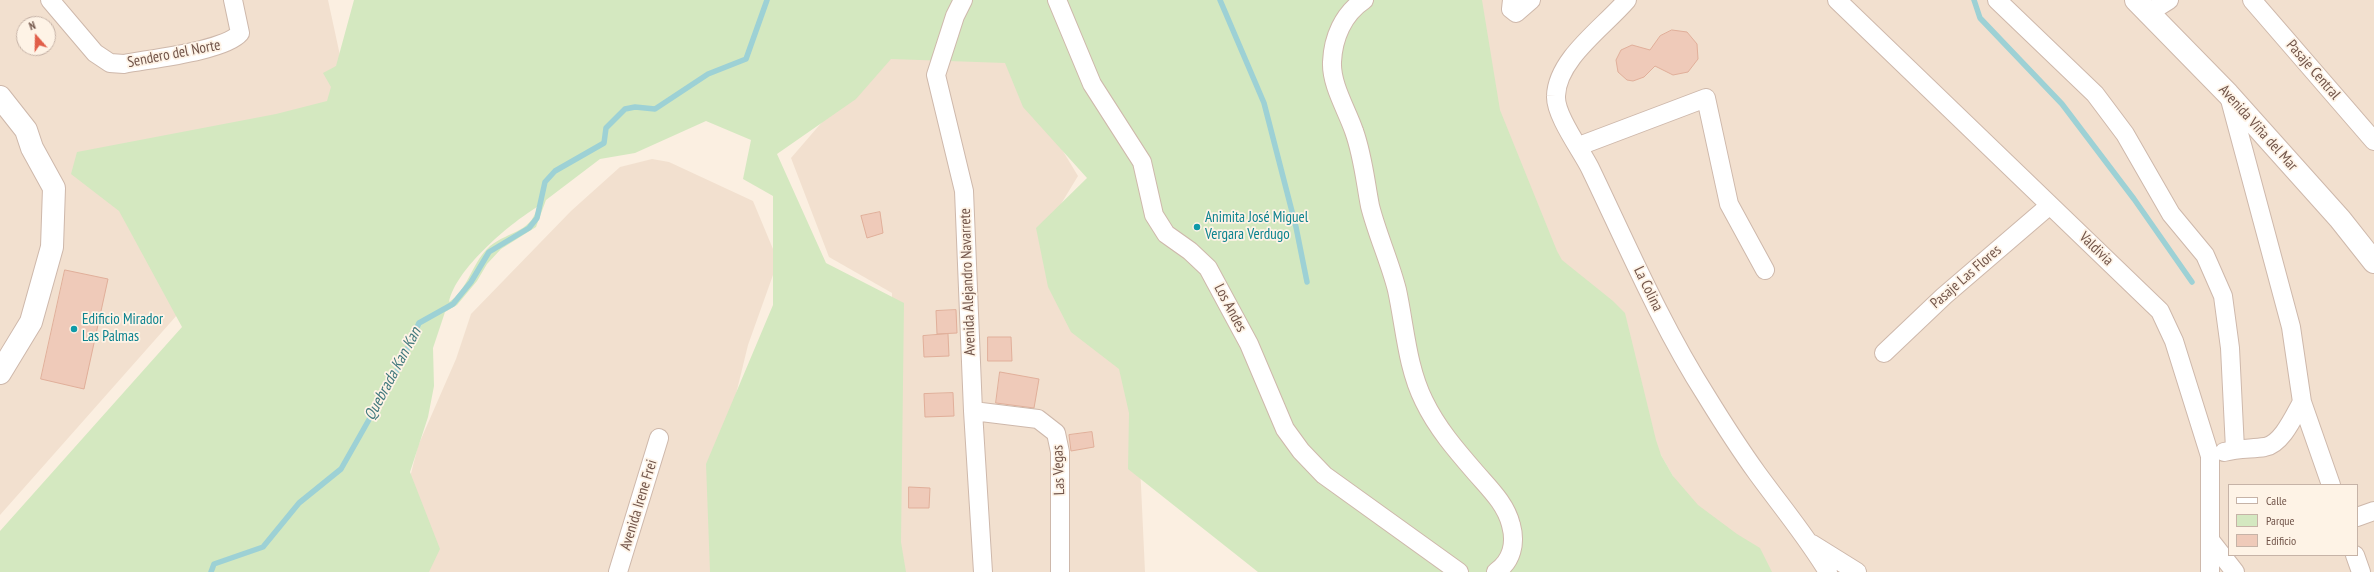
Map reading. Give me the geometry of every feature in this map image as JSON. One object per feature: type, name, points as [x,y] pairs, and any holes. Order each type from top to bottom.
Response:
[{"type":"street","name":"Sendero del Norte","points":[[50,0],[95,52],[110,63],[124,64],[210,48],[234,40],[240,33],[233,0]]},
{"type":"street","name":"Avenida Alejandro Navarrete","points":[[963,0],[955,16],[936,74],[964,191],[973,411],[983,572]]},
{"type":"street","name":"Los Andes","points":[[1058,0],[1092,84],[1142,162],[1154,215],[1166,234],[1190,251],[1208,268],[1249,344],[1289,435],[1301,451],[1324,475],[1459,572]]},
{"type":"street","points":[[1364,0],[1345,17],[1334,41],[1332,64],[1336,86],[1354,131],[1364,165],[1370,205],[1396,289],[1412,368],[1423,400],[1439,429],[1500,502],[1511,525],[1513,550],[1505,566],[1496,572]]},
{"type":"street","points":[[1512,0],[1510,6],[1513,12],[1516,12],[1531,0]]},
{"type":"street","name":"La Colina","points":[[1627,0],[1569,60],[1559,78],[1556,97],[1562,119],[1580,146],[1656,306],[1705,395],[1757,473],[1810,542],[1828,572]]},
{"type":"street","name":"Valdivia","points":[[1837,0],[2160,311],[2174,341],[2210,456],[2210,572]]},
{"type":"street","points":[[1997,0],[2094,94],[2125,134],[2171,214],[2206,255],[2223,296],[2230,348],[2235,449]]},
{"type":"street","points":[[2142,7],[2169,0]]},
{"type":"street","name":"Pasaje Central","points":[[2252,0],[2368,122],[2374,141]]},
{"type":"street","name":"Avenida Viña del Mar","points":[[2142,7],[2228,94],[2340,219],[2374,262]]},
{"type":"street","points":[[2228,94],[2291,327],[2302,402],[2331,484]]},
{"type":"street","points":[[0,97],[26,130],[32,148],[54,188],[52,247],[31,322],[0,373]]},
{"type":"street","points":[[1580,146],[1706,98],[1729,204],[1765,270]]},
{"type":"street","name":"Pasaje Las Flores","points":[[1884,353],[1944,296],[2050,205]]},
{"type":"street","points":[[2210,456],[2235,449],[2267,446],[2284,433],[2302,402]]},
{"type":"street","name":"Las Vegas","points":[[973,411],[1038,418],[1056,433],[1060,452],[1060,572]]},
{"type":"street","name":"Avenida Irene Frei","points":[[618,572],[659,438]]},
{"type":"street","points":[[2358,517],[2374,511]]},
{"type":"street","points":[[2210,540],[2235,572]]},
{"type":"street","points":[[1810,542],[1857,572]]},
{"type":"street","points":[[2355,556],[2361,572]]},
{"type":"shaded area","points":[[0,0],[328,0],[349,97],[131,219],[185,306],[0,515]]},
{"type":"shaded area","points":[[1382,0],[2374,0],[2374,572],[1728,572],[1611,368]]},
{"type":"shaded area","points":[[886,48],[1012,51],[1034,103],[1078,176],[1047,227],[1129,362],[1140,464],[1145,572],[895,572],[889,543],[892,293],[829,257],[791,158]]},
{"type":"shaded area","points":[[652,159],[669,162],[753,201],[778,261],[748,345],[718,468],[721,572],[386,572],[418,446],[456,359],[471,314],[571,211],[620,167]]},
{"type":"green space","points":[[354,0],[1482,0],[1500,110],[1557,251],[1562,260],[1613,301],[1625,313],[1656,440],[1661,455],[1673,476],[1698,505],[1737,534],[1760,548],[1772,572],[1258,572],[1128,469],[1129,413],[1119,369],[1071,332],[1048,287],[1036,228],[1087,178],[1023,107],[1005,63],[891,59],[856,99],[777,154],[826,263],[904,303],[901,542],[906,572],[710,572],[706,464],[773,305],[773,196],[743,179],[751,140],[706,121],[635,153],[600,159],[546,200],[536,227],[501,249],[487,264],[477,281],[457,305],[445,312],[433,348],[434,386],[428,417],[410,472],[440,549],[429,572],[0,572],[0,531],[182,327],[119,211],[71,174],[77,152],[276,114],[327,101],[331,87],[323,73],[336,66]],"holes":[[[537,207],[534,216],[523,228],[494,243],[487,249],[477,262],[460,291],[449,302],[454,289],[472,262],[498,236]]]},
{"type":"building","points":[[1672,30],[1687,32],[1697,44],[1698,59],[1688,72],[1673,75],[1655,66],[1644,77],[1633,81],[1627,80],[1618,72],[1616,60],[1621,50],[1632,45],[1650,50],[1660,36]]},
{"type":"building","points":[[880,212],[883,233],[867,238],[861,216]]},
{"type":"building","name":"Edificio Mirador Las Palmas","points":[[65,270],[108,279],[84,389],[41,379]]},
{"type":"building","points":[[956,310],[957,333],[937,334],[936,311]]},
{"type":"building","points":[[948,334],[949,356],[924,357],[923,336]]},
{"type":"building","points":[[988,337],[1011,337],[1012,361],[988,361]]},
{"type":"building","points":[[1000,372],[1039,379],[1034,408],[996,403]]},
{"type":"building","points":[[953,393],[954,416],[925,417],[924,394]]},
{"type":"building","points":[[1092,432],[1094,447],[1071,451],[1069,435]]},
{"type":"building","points":[[909,487],[930,488],[929,508],[909,508]]},
{"type":"waterway","name":"Quebrada Kan Kan","points":[[211,572],[214,564],[263,547],[299,503],[341,469],[400,365],[419,323],[453,304],[471,282],[489,252],[529,228],[537,218],[545,182],[555,171],[604,143],[606,128],[625,109],[635,107],[655,109],[708,74],[746,59],[767,0]]},
{"type":"waterway","points":[[1220,0],[1264,103],[1296,227],[1307,282]]},
{"type":"waterway","points":[[1974,0],[1980,18],[2062,104],[2134,199],[2192,282]]},
{"type":"place","name":"Animita José Miguel Vergara Verdugo","points":[[1197,227]]},
{"type":"place","name":"Edificio Mirador Las Palmas","points":[[74,329]]}]
